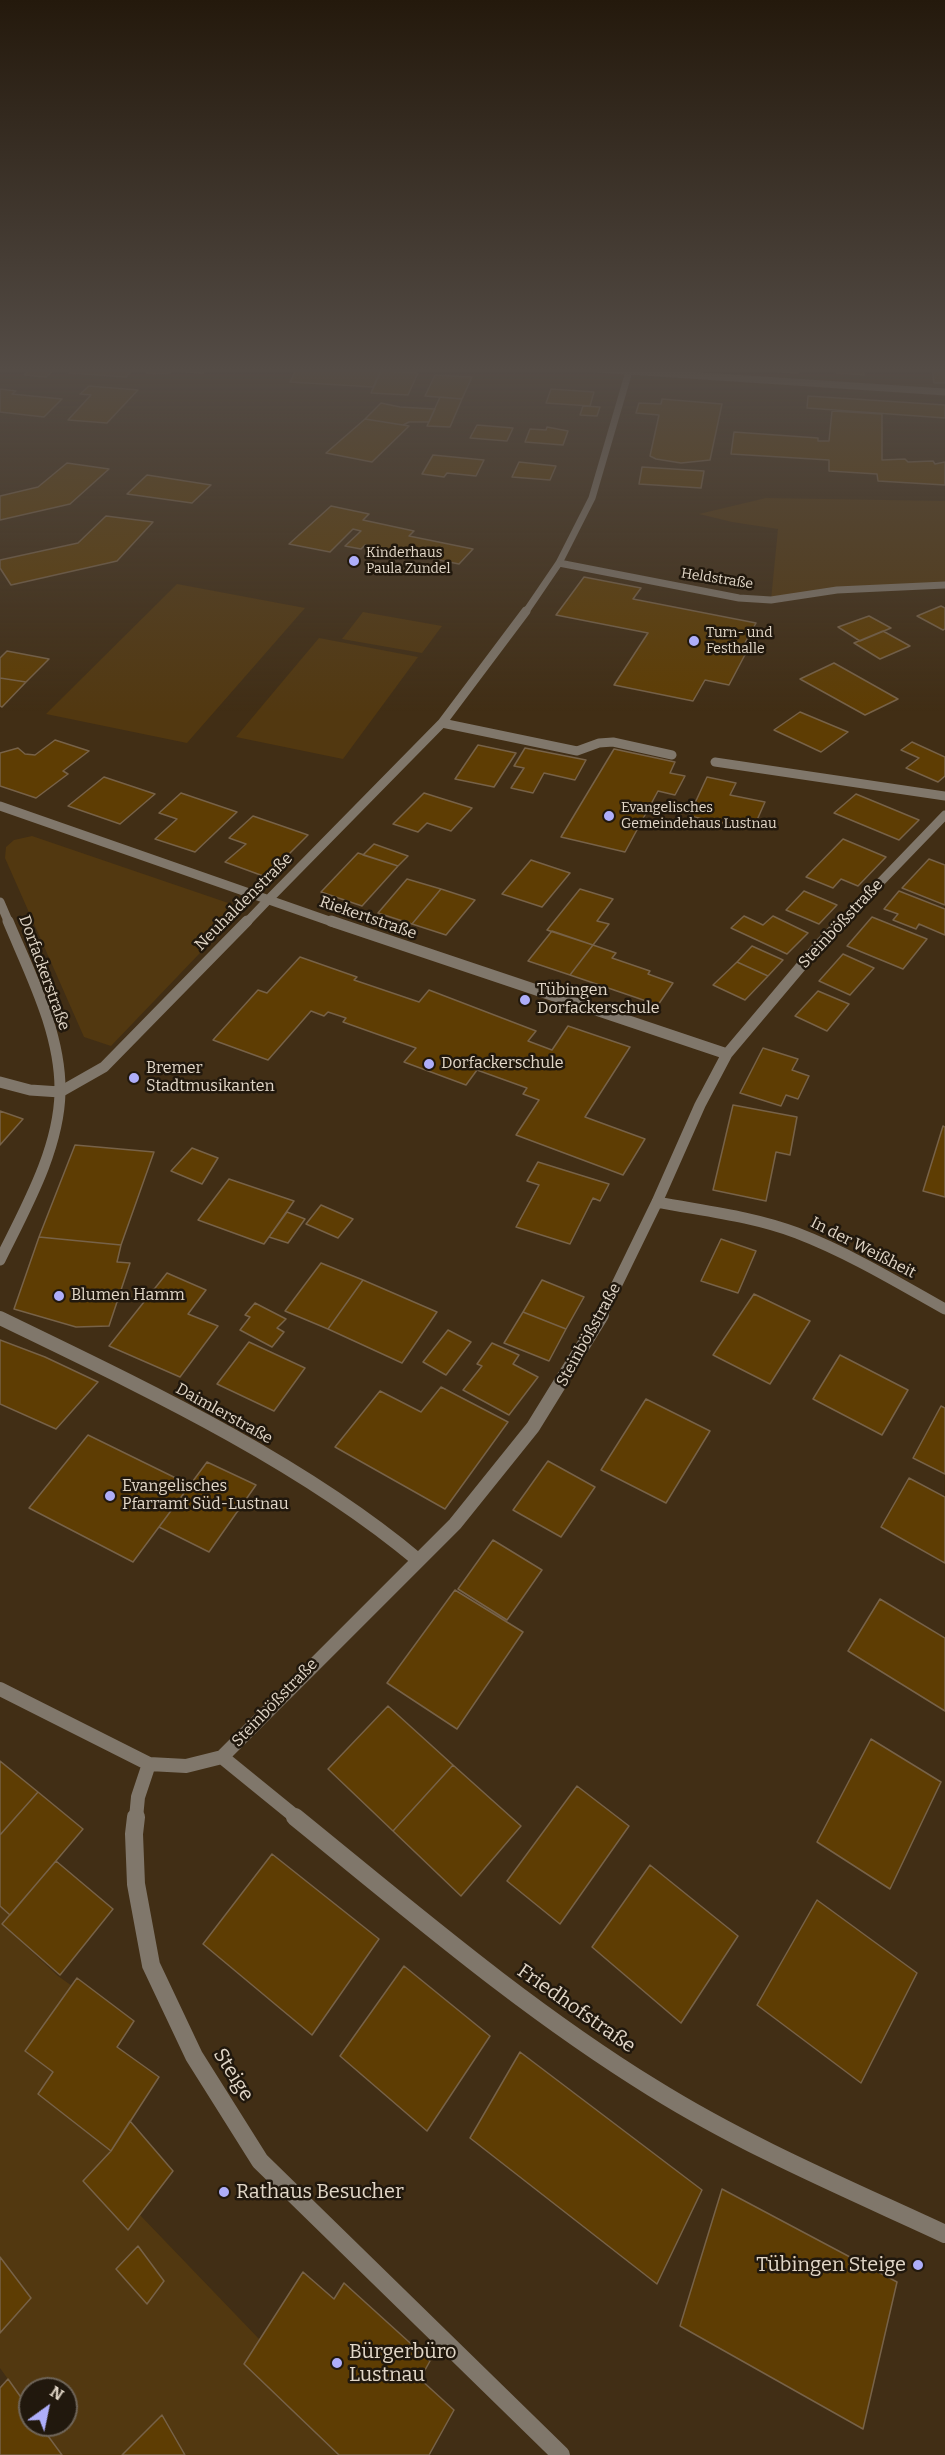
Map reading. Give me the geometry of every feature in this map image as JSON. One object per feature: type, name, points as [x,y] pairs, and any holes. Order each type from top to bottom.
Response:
[{"type":"street","name":"Neuhaldenstraße","points":[[60,1092],[104,1067],[442,723],[559,563],[592,498],[597,483]]},
{"type":"street","name":"Heldstraße","points":[[559,563],[740,598],[771,600],[866,587],[945,585]]},
{"type":"street","points":[[442,723],[577,751],[599,743],[613,742],[672,755]]},
{"type":"street","points":[[716,762],[945,796]]},
{"type":"street","name":"Riekertstraße","points":[[0,806],[268,900],[727,1054]]},
{"type":"street","name":"Steinbößstraße","points":[[149,1764],[170,1768],[197,1767],[222,1757],[455,1524],[493,1479],[568,1376],[597,1326],[657,1202],[700,1105],[727,1054],[819,945],[945,815]]},
{"type":"street","name":"Dorfackerstraße","points":[[0,902],[42,1008],[55,1050],[60,1092],[44,1160],[0,1260]]},
{"type":"street","points":[[0,1082],[30,1089],[60,1092]]},
{"type":"street","name":"In der Weißheit","points":[[657,1202],[757,1221],[795,1232],[823,1244],[945,1309]]},
{"type":"street","name":"Daimlerstraße","points":[[0,1318],[81,1357],[307,1479],[356,1509],[418,1560]]},
{"type":"street","points":[[0,1689],[149,1764]]},
{"type":"street","name":"Friedhofstraße","points":[[222,1757],[470,1959],[584,2043],[653,2088],[742,2140],[945,2234]]},
{"type":"street","name":"Steige","points":[[149,1764],[138,1797],[134,1834],[136,1884],[151,1965],[194,2056],[260,2161],[561,2455]]},
{"type":"shaded area","points":[[766,498],[945,501],[945,585],[885,586],[771,600],[778,529],[699,514]]},
{"type":"shaded area","points":[[177,584],[305,608],[187,743],[46,714]]},
{"type":"shaded area","points":[[363,612],[442,626],[422,653],[342,639]]},
{"type":"shaded area","points":[[319,638],[418,657],[343,759],[236,737]]},
{"type":"shaded area","points":[[32,836],[243,908],[111,1046],[84,1037],[5,858],[6,847],[14,840]]},
{"type":"shaded area","points":[[0,1906],[10,1915],[3,1925],[72,1986],[25,2051],[53,2072],[38,2094],[111,2151],[83,2181],[127,2230],[139,2214],[260,2340],[244,2364],[339,2455],[185,2455],[162,2415],[122,2455],[62,2455],[49,2437],[78,2437],[78,2377],[18,2377],[18,2393],[0,2368],[0,2333],[31,2298],[0,2257]]},
{"type":"building","points":[[43,483],[94,483],[70,504],[0,520],[0,496],[38,487]]},
{"type":"building","points":[[139,483],[195,483],[211,485],[192,503],[127,494]]},
{"type":"building","points":[[639,483],[702,483],[701,488]]},
{"type":"building","points":[[904,483],[945,483],[945,485]]},
{"type":"building","name":"Kinderhaus Paula Zundel","points":[[331,506],[369,514],[363,520],[414,531],[409,536],[473,549],[459,564],[365,545],[361,549],[345,546],[361,531],[353,529],[330,552],[289,544]]},
{"type":"building","points":[[106,516],[153,522],[117,561],[11,585],[0,568],[0,560],[78,543]]},
{"type":"building","name":"Turn- und Festhalle","points":[[584,577],[641,588],[633,599],[756,623],[742,648],[748,649],[729,685],[705,680],[693,701],[614,685],[648,633],[556,615]]},
{"type":"building","points":[[941,606],[945,608],[945,629],[943,630],[917,616]]},
{"type":"building","points":[[869,616],[891,628],[860,641],[838,627]]},
{"type":"building","points":[[883,631],[910,646],[880,659],[854,643]]},
{"type":"building","points":[[7,651],[49,659],[26,682],[0,678],[0,658]]},
{"type":"building","points":[[834,663],[898,699],[865,715],[800,679]]},
{"type":"building","points":[[0,678],[26,682],[2,707],[0,706]]},
{"type":"building","points":[[800,712],[848,732],[821,752],[774,730]]},
{"type":"building","points":[[55,740],[89,751],[63,771],[68,774],[36,798],[0,786],[0,753],[18,748],[25,754],[35,755]]},
{"type":"building","points":[[912,742],[945,757],[945,776],[938,782],[906,768],[919,758],[901,750]]},
{"type":"building","points":[[478,745],[516,753],[494,787],[455,779]]},
{"type":"building","points":[[525,748],[586,760],[575,780],[544,773],[533,793],[511,788],[524,768],[514,766]]},
{"type":"building","name":"Evangelisches Gemeindehaus Lustnau","points":[[614,749],[675,762],[670,773],[685,776],[675,795],[658,791],[625,852],[561,837]]},
{"type":"building","points":[[104,777],[155,794],[120,824],[68,806]]},
{"type":"building","points":[[707,777],[736,783],[730,795],[765,802],[753,829],[689,816]]},
{"type":"building","points":[[181,793],[237,812],[195,852],[155,839],[177,819],[159,813]]},
{"type":"building","points":[[424,793],[472,808],[451,831],[427,823],[418,832],[393,824]]},
{"type":"building","points":[[856,794],[919,820],[899,840],[834,813]]},
{"type":"building","points":[[253,816],[308,835],[266,877],[225,862],[246,844],[229,838]]},
{"type":"building","points":[[843,839],[886,857],[858,886],[841,879],[833,888],[806,877]]},
{"type":"building","points":[[374,844],[408,856],[398,866],[363,855]]},
{"type":"building","points":[[358,853],[398,866],[362,906],[321,892]]},
{"type":"building","points":[[929,859],[945,865],[945,905],[902,888]]},
{"type":"building","points":[[531,860],[570,873],[542,907],[502,894]]},
{"type":"building","points":[[407,879],[441,889],[412,924],[378,913]]},
{"type":"building","points":[[441,889],[475,900],[446,935],[412,924]]},
{"type":"building","points":[[580,889],[613,899],[597,921],[609,924],[593,945],[547,930]]},
{"type":"building","points":[[804,891],[837,905],[819,924],[786,910]]},
{"type":"building","points":[[899,891],[945,909],[945,935],[919,924],[916,929],[893,920],[898,914],[884,909]]},
{"type":"building","points":[[744,916],[763,925],[773,916],[808,933],[787,954],[731,928]]},
{"type":"building","points":[[872,917],[927,939],[903,969],[847,946]]},
{"type":"building","points":[[552,931],[593,945],[570,975],[528,961]]},
{"type":"building","points":[[593,945],[616,953],[612,958],[650,971],[648,974],[673,983],[658,1005],[570,975]]},
{"type":"building","points":[[752,946],[783,960],[768,976],[737,962]]},
{"type":"building","points":[[843,954],[874,968],[850,995],[819,981]]},
{"type":"building","points":[[300,957],[357,977],[354,980],[419,1002],[429,990],[536,1031],[528,1041],[552,1050],[568,1026],[630,1047],[585,1117],[645,1139],[623,1175],[516,1135],[539,1100],[523,1094],[527,1088],[477,1070],[466,1085],[404,1062],[416,1048],[343,1022],[346,1018],[328,1012],[324,1016],[311,1011],[268,1060],[213,1040],[258,990],[267,993]]},
{"type":"building","points":[[737,962],[768,976],[745,1000],[713,985]]},
{"type":"building","points":[[818,991],[849,1004],[827,1031],[795,1016]]},
{"type":"building","points":[[763,1048],[798,1059],[792,1070],[809,1076],[798,1099],[786,1095],[781,1106],[740,1093]]},
{"type":"building","points":[[733,1105],[797,1117],[790,1155],[776,1152],[766,1201],[713,1190]]},
{"type":"building","points":[[0,1111],[23,1119],[0,1145]]},
{"type":"building","points":[[943,1126],[945,1127],[945,1197],[923,1191]]},
{"type":"building","points":[[75,1145],[154,1152],[121,1245],[39,1237]]},
{"type":"building","points":[[192,1148],[218,1158],[202,1184],[171,1171]]},
{"type":"building","points":[[538,1162],[609,1184],[600,1201],[593,1198],[570,1244],[516,1227],[539,1185],[527,1181]]},
{"type":"building","points":[[229,1179],[294,1201],[264,1244],[198,1220]]},
{"type":"building","points":[[321,1205],[353,1219],[338,1238],[306,1224]]},
{"type":"building","points":[[287,1212],[305,1219],[288,1243],[269,1237]]},
{"type":"building","points":[[39,1237],[121,1245],[117,1262],[130,1263],[109,1326],[76,1327],[14,1309]]},
{"type":"building","points":[[721,1239],[756,1251],[738,1293],[701,1281]]},
{"type":"building","points":[[321,1263],[363,1280],[328,1329],[285,1311]]},
{"type":"building","points":[[167,1273],[206,1290],[188,1314],[218,1326],[180,1377],[109,1346]]},
{"type":"building","points":[[363,1280],[437,1312],[402,1363],[328,1329]]},
{"type":"building","points":[[542,1280],[584,1297],[566,1329],[523,1312]]},
{"type":"building","points":[[754,1294],[810,1321],[770,1384],[713,1355]]},
{"type":"building","points":[[255,1303],[286,1319],[277,1328],[284,1332],[272,1347],[240,1330],[250,1317],[245,1315]]},
{"type":"building","points":[[523,1312],[566,1329],[549,1361],[504,1343]]},
{"type":"building","points":[[448,1330],[471,1342],[446,1375],[423,1362]]},
{"type":"building","points":[[0,1340],[45,1357],[98,1382],[56,1429],[0,1404]]},
{"type":"building","points":[[249,1342],[305,1368],[274,1411],[217,1384]]},
{"type":"building","points":[[492,1343],[519,1355],[513,1364],[538,1377],[509,1415],[463,1390],[482,1366],[477,1364]]},
{"type":"building","points":[[840,1355],[908,1390],[882,1435],[813,1399]]},
{"type":"building","points":[[441,1387],[508,1422],[445,1509],[335,1447],[380,1391],[421,1412]]},
{"type":"building","points":[[646,1399],[710,1431],[666,1503],[601,1470]]},
{"type":"building","points":[[941,1406],[945,1408],[945,1474],[913,1458]]},
{"type":"building","name":"Evangelisches Pfarramt Süd-Lustnau","points":[[88,1435],[190,1485],[133,1562],[29,1508]]},
{"type":"building","points":[[548,1461],[595,1487],[561,1537],[513,1510]]},
{"type":"building","points":[[207,1462],[256,1485],[209,1552],[159,1527]]},
{"type":"building","points":[[909,1478],[945,1497],[945,1563],[881,1527]]},
{"type":"building","points":[[493,1540],[542,1570],[507,1620],[458,1589]]},
{"type":"building","points":[[455,1590],[523,1632],[457,1729],[387,1683]]},
{"type":"building","points":[[880,1599],[945,1638],[945,1711],[848,1651]]},
{"type":"building","points":[[388,1706],[453,1765],[393,1831],[328,1769]]},
{"type":"building","points":[[871,1739],[941,1782],[890,1889],[817,1842]]},
{"type":"building","points":[[0,1761],[38,1792],[0,1835]]},
{"type":"building","points":[[453,1765],[521,1826],[461,1896],[393,1831]]},
{"type":"building","points":[[577,1786],[629,1826],[560,1924],[507,1881]]},
{"type":"building","points":[[38,1792],[83,1829],[10,1915],[0,1906],[0,1835]]},
{"type":"building","points":[[272,1854],[379,1939],[312,2035],[203,1944]]},
{"type":"building","points":[[56,1861],[113,1909],[60,1975],[2,1924]]},
{"type":"building","points":[[650,1865],[738,1936],[681,2023],[592,1947]]},
{"type":"building","points":[[817,1900],[917,1973],[861,2083],[757,2005]]},
{"type":"building","points":[[404,1966],[490,2036],[427,2131],[340,2056]]},
{"type":"building","points":[[77,1978],[134,2021],[117,2047],[159,2077],[111,2151],[38,2094],[53,2072],[25,2051]]},
{"type":"building","points":[[520,2052],[702,2190],[657,2284],[470,2138]]},
{"type":"building","points":[[130,2121],[173,2171],[128,2230],[83,2181],[111,2151]]},
{"type":"building","points":[[722,2189],[897,2282],[863,2429],[680,2326]]},
{"type":"building","points":[[138,2246],[164,2281],[147,2304],[116,2269]]},
{"type":"building","points":[[0,2257],[31,2298],[0,2333]]},
{"type":"building","name":"Bürgerbüro Lustnau","points":[[303,2272],[334,2299],[344,2283],[430,2361],[420,2379],[454,2410],[429,2455],[339,2455],[244,2364]]},
{"type":"building","points":[[8,2379],[18,2393],[18,2437],[49,2437],[62,2455],[0,2455],[0,2388]]},
{"type":"building","points":[[162,2415],[185,2455],[122,2455]]},
{"type":"place","name":"Kinderhaus Paula Zundel","points":[[354,561]]},
{"type":"place","name":"Turn- und Festhalle","points":[[694,641]]},
{"type":"place","name":"Evangelisches Gemeindehaus Lustnau","points":[[609,816]]},
{"type":"place","name":"Tübingen Dorfackerschule","points":[[525,1000]]},
{"type":"place","name":"Dorfackerschule","points":[[429,1064]]},
{"type":"place","name":"Bremer Stadtmusikanten","points":[[134,1078]]},
{"type":"place","name":"Blumen Hamm","points":[[59,1296]]},
{"type":"place","name":"Evangelisches Pfarramt Süd-Lustnau","points":[[110,1496]]},
{"type":"place","name":"Rathaus Besucher","points":[[224,2192]]},
{"type":"place","name":"Tübingen Steige","points":[[918,2265]]},
{"type":"place","name":"Bürgerbüro Lustnau","points":[[337,2363]]}]
